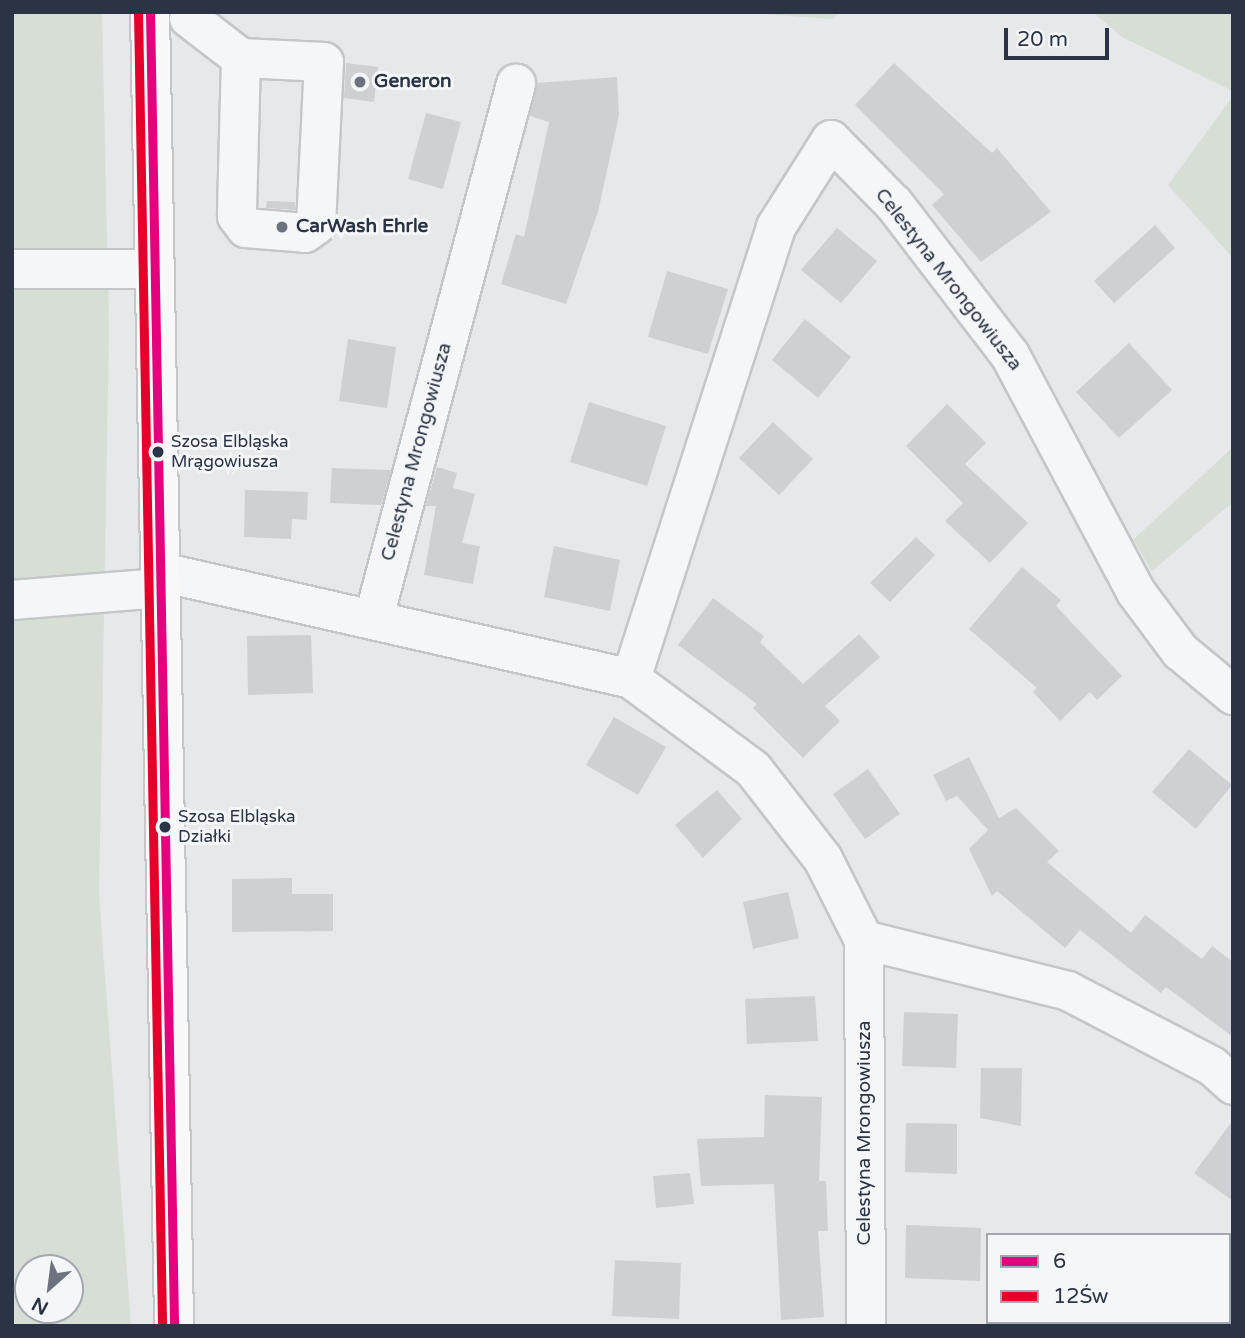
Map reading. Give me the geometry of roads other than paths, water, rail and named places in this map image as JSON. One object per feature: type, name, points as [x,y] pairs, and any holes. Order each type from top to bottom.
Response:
[{"type":"main road","points":[[150,12],[174,1326]]},
{"type":"street","points":[[189,18],[241,58],[324,62],[316,225],[305,233],[246,228],[237,215],[241,58]]},
{"type":"street","name":"Celestyna Mrongowiusza","points":[[374,617],[516,84]]},
{"type":"street","name":"Celestyna Mrongowiusza","points":[[631,679],[776,228],[831,140],[894,204],[1010,355],[1136,592],[1180,651],[1233,695]]},
{"type":"street","points":[[12,269],[155,269]]},
{"type":"street","name":"Celestyna Mrongowiusza","points":[[12,600],[161,580],[374,617],[631,679],[753,769],[823,859],[864,940],[866,1326]]},
{"type":"street","points":[[864,940],[1068,991],[1212,1066],[1233,1085]]},
{"type":"place","name":"Generon","points":[[360,82]]},
{"type":"place","name":"CarWash Ehrle","points":[[282,227]]},
{"type":"place","name":"Szosa Elbląska Mrągowiusza","points":[[158,452]]},
{"type":"place","name":"Szosa Elbląska Działki","points":[[165,827]]}]
